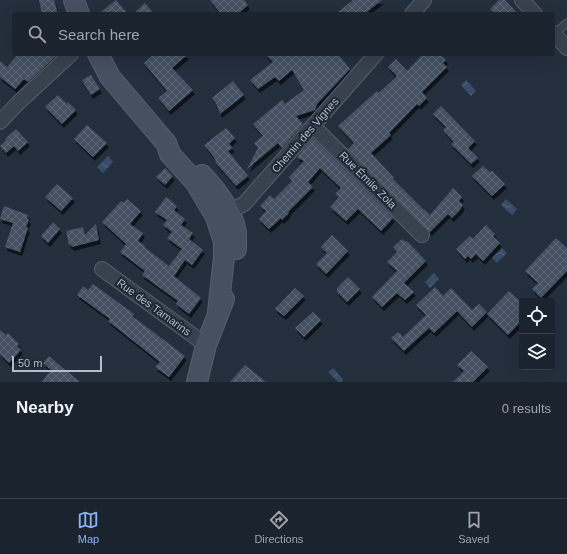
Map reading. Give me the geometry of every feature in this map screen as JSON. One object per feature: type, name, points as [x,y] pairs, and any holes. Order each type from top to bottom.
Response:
[{"type":"main road","points":[[99,56],[110,77],[166,143],[176,149],[204,176],[221,198],[222,214],[236,232],[236,259],[228,288],[206,345],[196,382]]},
{"type":"street","points":[[414,12],[424,0]]},
{"type":"street","points":[[522,0],[533,12]]},
{"type":"street","points":[[555,35],[567,48]]},
{"type":"street","points":[[0,122],[19,102],[69,56]]},
{"type":"street","name":"Chemin des Vignes","points":[[222,214],[244,204],[374,56]]},
{"type":"street","name":"Rue Émile Zola","points":[[313,126],[422,234]]},
{"type":"street","name":"Rue des Tamarins","points":[[102,269],[206,345]]},
{"type":"lane","points":[[555,33],[567,23]]},
{"type":"water","points":[[466,80],[476,91],[471,96],[461,85]]},
{"type":"water","points":[[108,156],[113,162],[103,173],[97,167]]},
{"type":"water","points":[[506,199],[517,209],[512,215],[501,205]]},
{"type":"water","points":[[502,248],[507,253],[497,263],[492,258]]},
{"type":"water","points":[[434,273],[439,279],[430,288],[425,282]]},
{"type":"water","points":[[333,368],[343,379],[342,382],[338,382],[328,372]]},
{"type":"building","points":[[39,0],[54,0],[57,12],[42,12]]},
{"type":"building","points":[[116,0],[126,12],[101,12]]},
{"type":"building","points":[[210,0],[244,0],[248,5],[240,12],[219,12]]},
{"type":"building","points":[[353,0],[382,0],[367,12],[338,12]]},
{"type":"building","points":[[499,0],[505,0],[516,12],[493,12],[490,9]]},
{"type":"building","points":[[145,3],[152,12],[135,12]]},
{"type":"building","points":[[16,56],[56,56],[28,82],[24,79],[15,89],[0,77],[0,61],[7,67]]},
{"type":"building","points":[[152,56],[186,56],[172,68],[193,90],[169,111],[158,98],[167,91],[144,63]]},
{"type":"building","points":[[267,56],[340,56],[350,69],[317,104],[315,110],[296,116],[303,124],[282,148],[278,143],[247,169],[258,148],[254,143],[263,136],[253,124],[282,100],[285,104],[304,90],[292,70],[279,81],[275,77],[258,89],[250,80],[273,62]]},
{"type":"building","points":[[421,56],[442,56],[446,60],[443,63],[447,67],[422,92],[427,98],[419,106],[417,104],[389,133],[391,135],[371,153],[394,178],[393,179],[430,215],[453,188],[462,197],[459,201],[463,205],[460,210],[452,218],[448,214],[430,232],[348,149],[354,143],[338,126],[377,91],[379,93],[397,76],[388,67],[396,59],[407,71]]},
{"type":"building","points":[[91,75],[100,89],[91,95],[82,80]]},
{"type":"building","points":[[233,81],[244,95],[220,114],[217,105],[212,98]]},
{"type":"building","points":[[58,95],[76,110],[62,124],[45,107]]},
{"type":"building","points":[[441,106],[475,141],[468,148],[478,158],[471,164],[451,144],[454,142],[443,130],[446,127],[433,114]]},
{"type":"building","points":[[87,125],[107,143],[93,157],[74,139]]},
{"type":"building","points":[[226,128],[235,138],[229,144],[233,148],[228,151],[248,176],[236,186],[215,162],[216,161],[213,156],[204,145]]},
{"type":"building","points":[[16,129],[28,142],[18,151],[14,146],[6,153],[0,146]]},
{"type":"building","points":[[313,138],[393,218],[381,231],[358,209],[346,221],[330,207],[339,197],[335,194],[341,188],[320,168],[308,182],[313,187],[282,220],[281,218],[269,229],[259,219],[266,211],[260,206],[270,195],[274,199],[292,181],[289,177],[304,161],[297,157]]},
{"type":"building","points":[[483,166],[490,172],[492,171],[505,184],[492,196],[472,176]]},
{"type":"building","points":[[165,168],[173,176],[165,185],[156,177]]},
{"type":"building","points":[[57,184],[73,198],[61,211],[45,197]]},
{"type":"building","points":[[166,197],[177,206],[174,210],[185,219],[181,225],[193,233],[189,239],[203,250],[192,265],[185,260],[174,276],[201,298],[189,314],[176,304],[178,301],[142,275],[145,271],[120,252],[126,244],[102,222],[121,201],[123,203],[127,199],[141,211],[130,224],[143,233],[138,241],[169,266],[182,249],[167,238],[172,232],[163,225],[167,220],[155,212]]},
{"type":"building","points":[[4,206],[28,215],[27,219],[29,220],[26,227],[28,228],[20,252],[5,247],[13,223],[0,219]]},
{"type":"building","points":[[53,222],[60,229],[48,243],[41,236]]},
{"type":"building","points":[[96,224],[99,240],[72,247],[69,245],[66,231],[83,227],[85,235]]},
{"type":"building","points":[[486,225],[495,234],[493,236],[500,243],[483,261],[476,254],[471,259],[468,256],[465,259],[456,249],[470,236],[473,239]]},
{"type":"building","points":[[332,235],[348,251],[326,274],[316,264],[327,253],[321,247]]},
{"type":"building","points":[[556,238],[567,248],[567,271],[541,298],[532,289],[538,283],[525,271]]},
{"type":"building","points":[[402,239],[406,242],[407,241],[426,261],[404,283],[414,292],[405,300],[397,293],[382,307],[372,297],[397,271],[387,262],[397,252],[393,247]]},
{"type":"building","points":[[348,277],[360,289],[347,302],[337,292],[337,288]]},
{"type":"building","points":[[93,284],[134,314],[132,316],[185,356],[169,377],[155,367],[160,362],[108,321],[110,319],[77,295],[83,286],[88,290]]},
{"type":"building","points":[[435,287],[443,296],[451,288],[472,310],[479,304],[487,312],[472,327],[457,311],[434,333],[429,328],[404,351],[391,338],[398,332],[403,337],[426,315],[416,305]]},
{"type":"building","points":[[295,288],[304,296],[284,316],[275,309]]},
{"type":"building","points":[[509,291],[519,300],[519,323],[508,335],[487,314]]},
{"type":"building","points":[[313,312],[321,320],[304,337],[295,328]]},
{"type":"building","points":[[0,330],[6,335],[8,333],[19,344],[17,346],[21,350],[9,363],[0,354]]},
{"type":"building","points":[[471,351],[488,367],[473,382],[453,382],[464,371],[457,365]]},
{"type":"building","points":[[49,356],[80,382],[42,382],[51,370],[43,363]]},
{"type":"building","points":[[245,365],[266,382],[230,382]]}]
